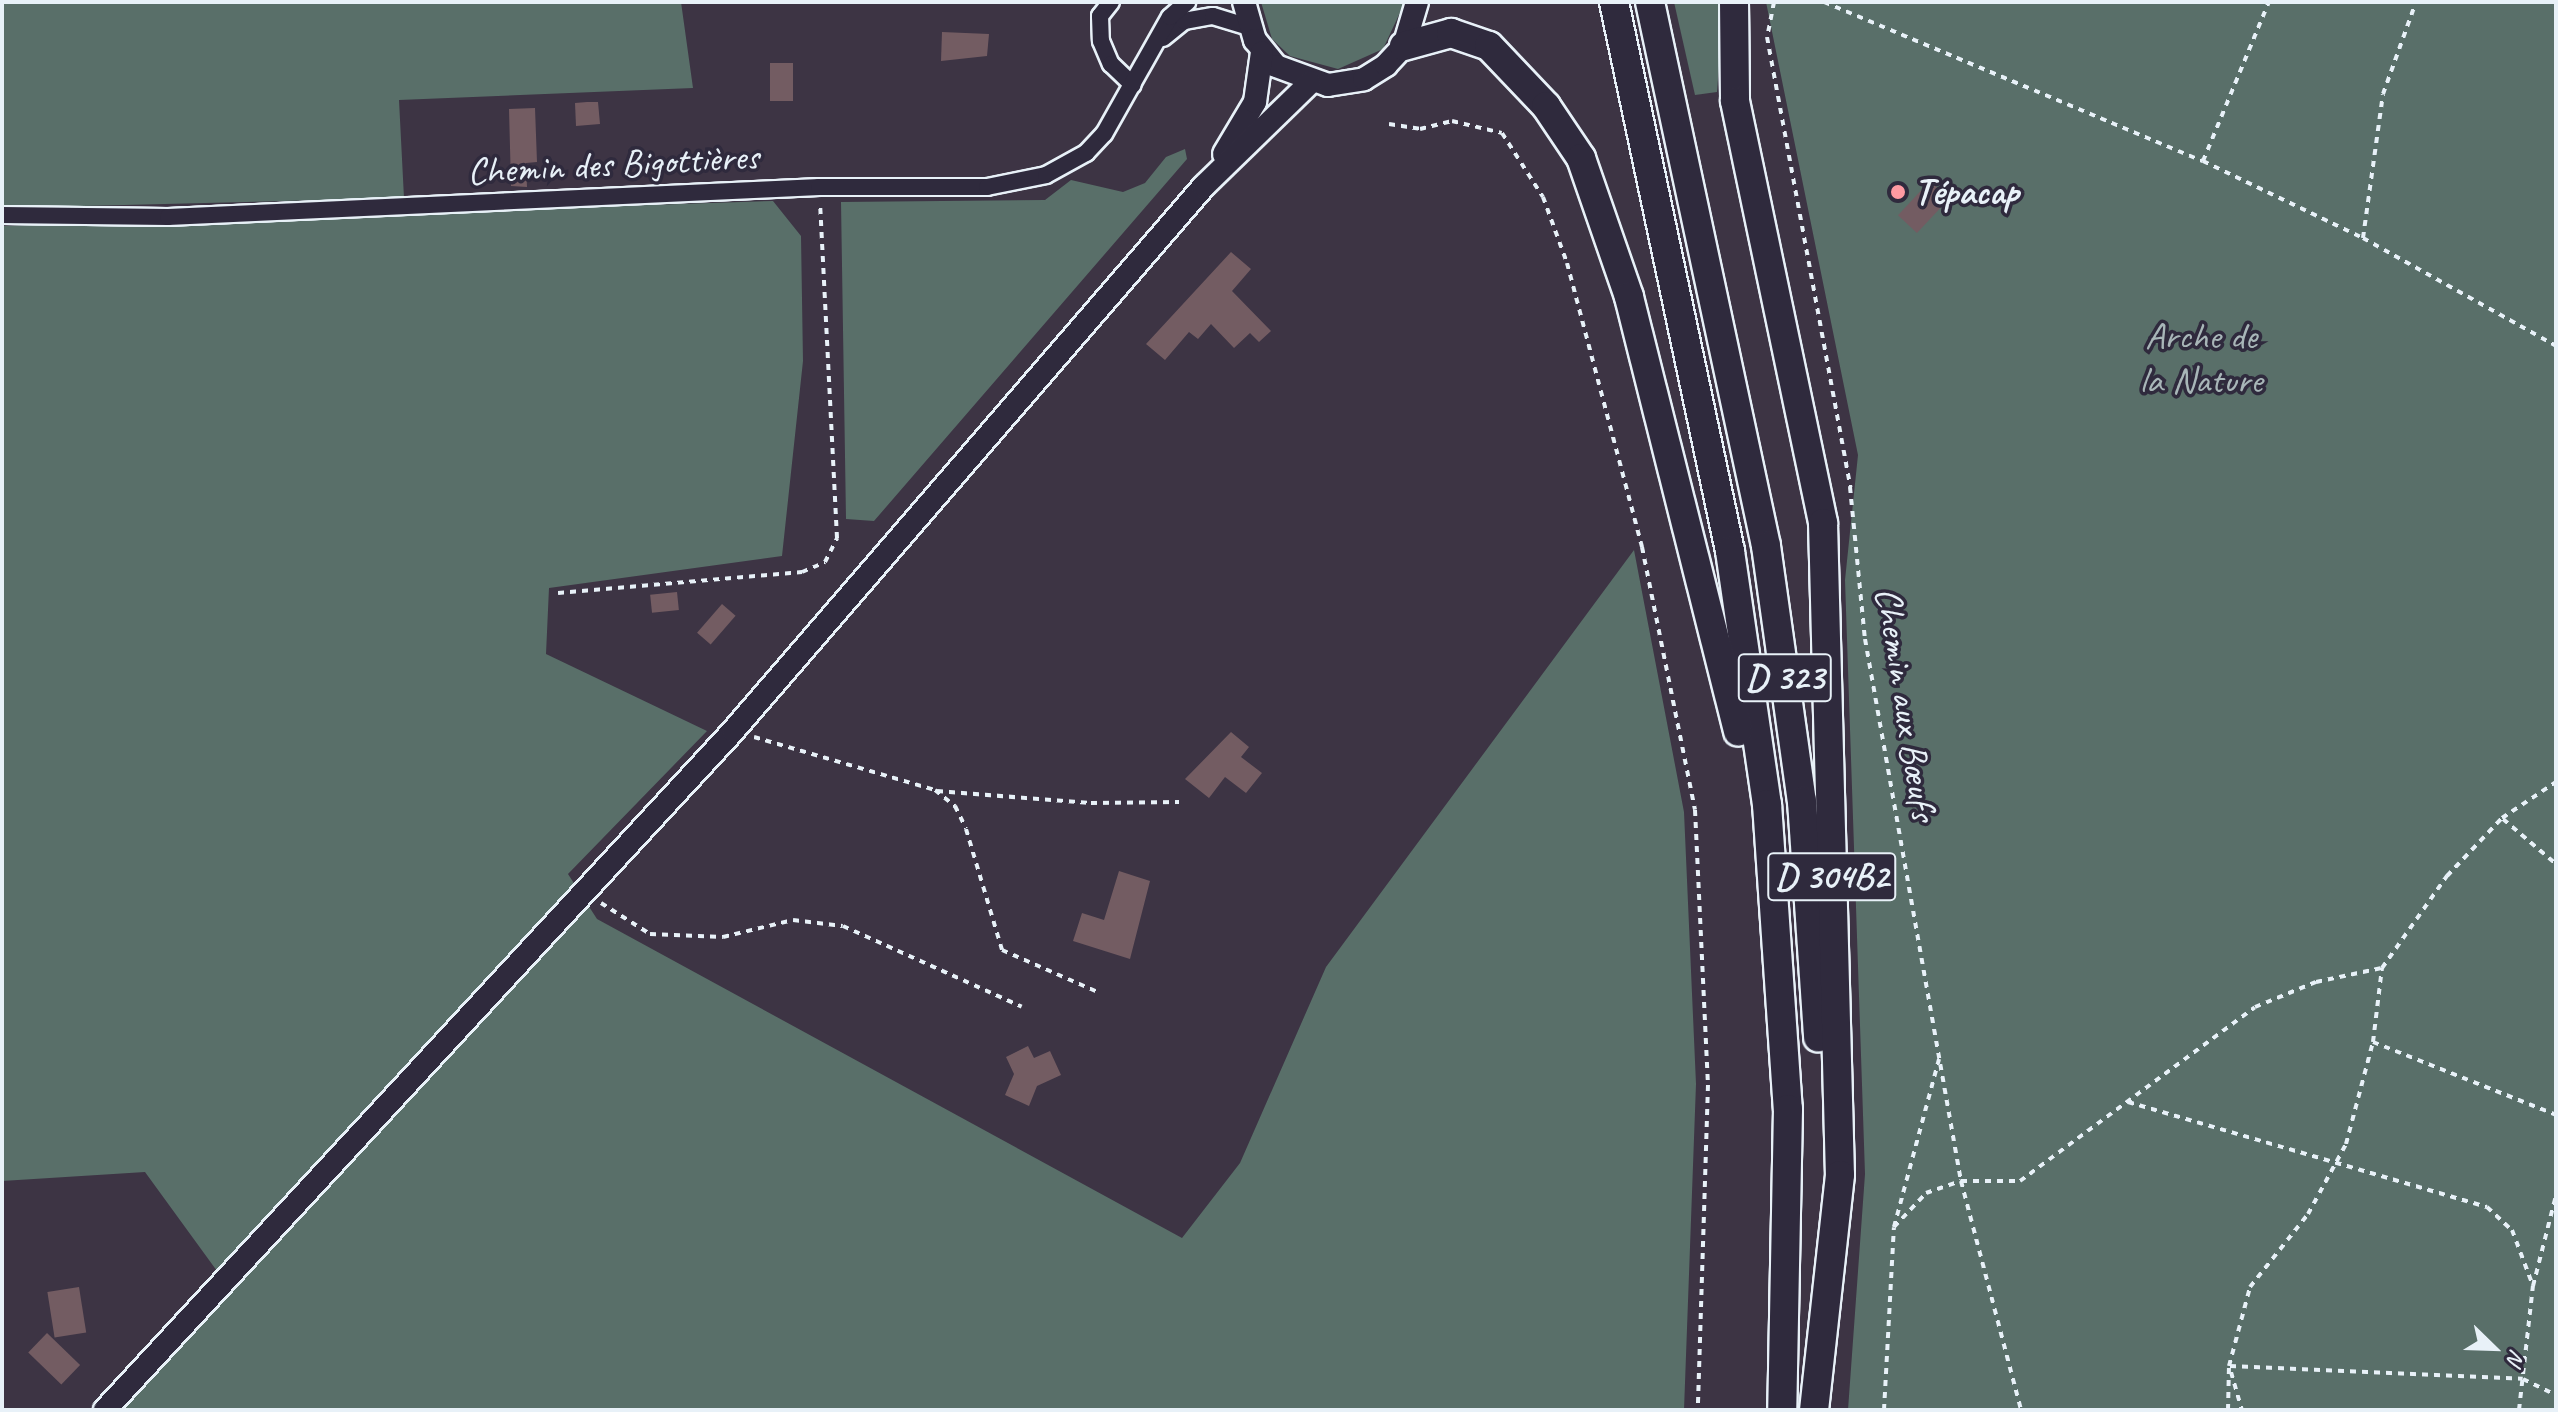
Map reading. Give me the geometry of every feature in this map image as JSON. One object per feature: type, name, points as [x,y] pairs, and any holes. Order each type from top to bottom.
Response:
[{"type":"highway","name":"D 323","points":[[1614,2],[1730,551],[1776,886],[1788,1125],[1782,1410]]},
{"type":"highway","name":"D 323","points":[[1650,2],[1766,546],[1802,801],[1821,1084],[1818,1366],[1814,1410]]},
{"type":"highway","name":"D 304B2","points":[[1734,2],[1735,101],[1823,523],[1840,1175],[1818,1366]]},
{"type":"highway","points":[[1404,46],[1451,33],[1489,46],[1566,132],[1596,191],[1720,638],[1749,806],[1776,886]]},
{"type":"main road","points":[[1244,2],[1249,27],[1262,52],[1310,83],[1364,79],[1404,46],[1417,2]]},
{"type":"main road","points":[[1204,186],[1255,102],[1262,52]]},
{"type":"main road","points":[[105,1410],[584,888],[733,731],[1204,186],[1310,83]]},
{"type":"street","points":[[1111,2],[1100,16],[1101,41],[1111,64],[1133,85]]},
{"type":"street","name":"Chemin des Bigottières","points":[[2,215],[168,217],[819,187],[987,187],[1046,175],[1086,153],[1133,85],[1170,17],[1187,2]]},
{"type":"street","points":[[1158,41],[1184,21],[1213,16],[1249,27]]},
{"type":"path","name":"Chemin aux Bœufs","points":[[1774,2],[1767,37],[1850,487],[1865,639],[1961,1181],[2021,1410]]},
{"type":"path","points":[[1824,2],[2203,161],[2363,238],[2556,346]]},
{"type":"path","points":[[2203,161],[2269,2]]},
{"type":"path","points":[[2363,238],[2383,94],[2416,2]]},
{"type":"path","points":[[1389,124],[1420,129],[1452,121],[1502,133],[1543,197],[1567,263],[1642,547],[1695,810],[1708,1085],[1698,1410]]},
{"type":"path","points":[[558,593],[802,572],[825,562],[837,538],[819,187]]},
{"type":"path","points":[[733,731],[935,790],[1091,803],[1179,802]]},
{"type":"path","points":[[2228,1410],[2229,1366],[2250,1287],[2308,1214],[2337,1161],[2373,1042],[2382,968],[2447,876],[2502,818],[2556,782]]},
{"type":"path","points":[[935,790],[955,806],[966,829],[1002,950],[1100,993]]},
{"type":"path","points":[[2502,818],[2556,864]]},
{"type":"path","points":[[584,888],[618,919],[650,934],[723,937],[793,920],[843,926],[1022,1007]]},
{"type":"path","points":[[1894,1227],[1926,1193],[1961,1181],[2020,1181],[2255,1007],[2316,982],[2382,968]]},
{"type":"path","points":[[2373,1042],[2556,1115]]},
{"type":"path","points":[[1884,1410],[1894,1227],[1939,1057]]},
{"type":"path","points":[[2128,1102],[2487,1207],[2512,1230],[2533,1286]]},
{"type":"path","points":[[2519,1410],[2533,1286],[2556,1195]]},
{"type":"path","points":[[2229,1366],[2523,1379],[2556,1395]]},
{"type":"path","points":[[2229,1366],[2242,1410]]},
{"type":"green space","points":[[2,2],[681,2],[693,88],[399,100],[404,198],[2,208]]},
{"type":"green space","points":[[1261,2],[1404,4],[1383,49],[1338,69],[1290,56],[1272,39]]},
{"type":"green space","points":[[1674,2],[1724,2],[1717,92],[1695,95]]},
{"type":"green space","name":"Arche de la Nature","points":[[1766,2],[2556,2],[2556,1410],[1848,1410],[1865,1174],[1845,580],[1858,455]]},
{"type":"green space","points":[[1185,149],[1187,159],[874,521],[846,519],[841,202],[1045,200],[1071,180],[1123,192],[1145,183],[1166,157]]},
{"type":"green space","points":[[773,201],[801,236],[803,361],[782,556],[549,588],[546,654],[707,731],[568,874],[597,919],[1182,1238],[1240,1163],[1326,967],[1634,550],[1684,812],[1696,1084],[1684,1410],[92,1410],[217,1271],[145,1172],[2,1181],[2,226]]},
{"type":"building","points":[[942,32],[989,34],[987,56],[941,61]]},
{"type":"building","points":[[770,63],[793,63],[793,101],[770,101]]},
{"type":"building","points":[[598,102],[600,124],[576,126],[575,103]]},
{"type":"building","points":[[535,108],[537,162],[526,163],[527,187],[511,186],[509,109]]},
{"type":"building","points":[[1930,181],[1949,199],[1917,233],[1898,215]]},
{"type":"building","points":[[1231,252],[1251,269],[1232,291],[1271,331],[1259,342],[1250,333],[1234,348],[1211,324],[1198,339],[1189,332],[1165,360],[1146,344]]},
{"type":"building","points":[[677,592],[679,610],[652,613],[650,595]]},
{"type":"building","points":[[722,604],[736,616],[711,644],[697,633]]},
{"type":"building","points":[[1231,732],[1249,747],[1241,757],[1262,773],[1246,793],[1225,777],[1209,798],[1185,779]]},
{"type":"building","points":[[1119,871],[1150,881],[1130,959],[1073,941],[1082,913],[1104,920]]},
{"type":"building","points":[[1028,1046],[1034,1058],[1050,1051],[1061,1075],[1037,1086],[1029,1106],[1005,1095],[1014,1074],[1006,1057]]},
{"type":"building","points":[[79,1287],[86,1332],[55,1337],[47,1292]]},
{"type":"building","points":[[47,1333],[80,1365],[61,1384],[28,1352]]},
{"type":"place","name":"Tépacap","points":[[1898,192]]}]
